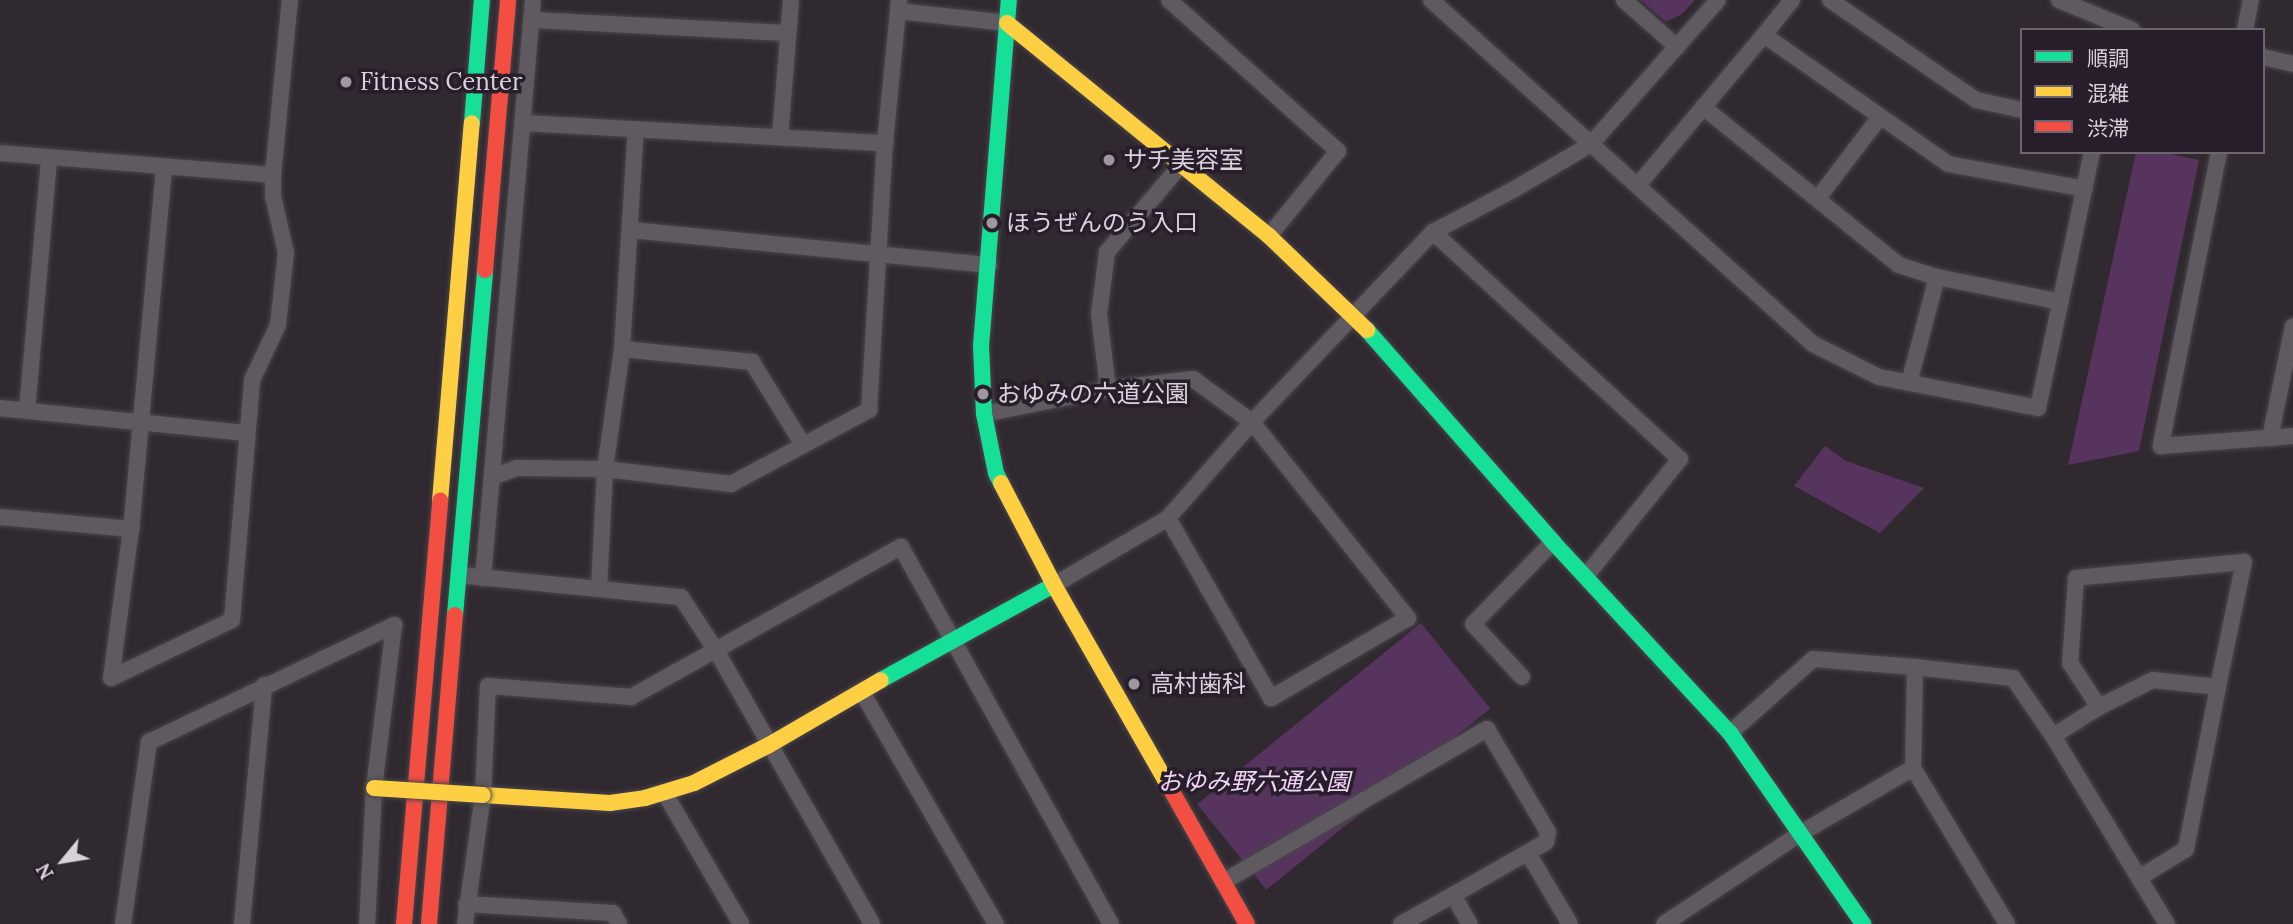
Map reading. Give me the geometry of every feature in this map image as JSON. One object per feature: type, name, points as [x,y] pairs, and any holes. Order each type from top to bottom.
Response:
[{"type":"street","points":[[164,168],[131,529],[111,678],[232,620],[252,380],[278,325],[286,253],[273,196],[273,175],[290,0]]},
{"type":"street","points":[[404,924],[482,0]]},
{"type":"street","points":[[429,924],[508,0]]},
{"type":"street","points":[[483,578],[533,0]]},
{"type":"street","points":[[780,137],[791,0]]},
{"type":"street","points":[[1009,0],[981,346],[984,414],[996,473],[1054,585],[1247,924]]},
{"type":"street","points":[[1169,0],[1338,151],[1269,236]]},
{"type":"street","points":[[1431,0],[1813,344],[1879,377],[2038,408],[2092,154]]},
{"type":"street","points":[[1624,0],[1677,47]]},
{"type":"street","points":[[374,788],[610,803],[645,798],[694,783],[769,746],[863,694],[954,638],[1054,585],[1168,518],[1252,422],[1433,232],[1513,190],[1591,144],[1718,0]]},
{"type":"street","points":[[1638,185],[1792,0]]},
{"type":"street","points":[[1830,0],[1976,100],[2020,110]]},
{"type":"street","points":[[2059,0],[2127,28]]},
{"type":"street","points":[[2245,28],[2251,0]]},
{"type":"street","points":[[492,477],[517,468],[605,469],[731,484],[869,410],[885,144],[899,6],[1007,23],[1269,236],[1354,315],[1553,542],[1730,733],[1863,924]]},
{"type":"street","points":[[532,20],[787,33]]},
{"type":"street","points":[[1764,35],[1948,164],[2085,189]]},
{"type":"street","points":[[2265,57],[2293,64]]},
{"type":"street","points":[[1703,107],[1899,265],[1937,277],[2061,302]]},
{"type":"street","points":[[1818,198],[1880,117]]},
{"type":"street","points":[[523,123],[885,144]]},
{"type":"street","points":[[599,588],[605,469],[622,349],[636,129]]},
{"type":"street","points":[[0,153],[273,175]]},
{"type":"street","points":[[2219,154],[2161,446],[2293,436]]},
{"type":"street","points":[[27,411],[49,159]]},
{"type":"street","points":[[1108,389],[1099,314],[1107,252],[1180,166]]},
{"type":"street","points":[[631,230],[989,265]]},
{"type":"street","points":[[1433,232],[1680,459],[1585,577]]},
{"type":"street","points":[[1909,383],[1937,277]]},
{"type":"street","points":[[2270,438],[2293,326]]},
{"type":"street","points":[[622,349],[752,362],[803,444]]},
{"type":"street","points":[[984,414],[1108,389],[1194,379],[1252,422],[1408,618],[1272,698],[1168,518]]},
{"type":"street","points":[[0,408],[247,433]]},
{"type":"street","points":[[0,517],[131,529]]},
{"type":"street","points":[[1522,677],[1473,624],[1553,542]]},
{"type":"street","points":[[465,924],[483,795],[488,686],[631,697],[717,652],[901,547],[1111,924]]},
{"type":"street","points":[[2099,707],[2070,663],[2076,578],[2244,562],[2186,849],[2139,878]]},
{"type":"street","points":[[459,575],[681,597],[717,652],[872,924]]},
{"type":"street","points":[[123,924],[149,743],[264,685],[394,625],[374,788],[367,924]]},
{"type":"street","points":[[1730,733],[1813,659],[2013,678],[2053,736],[2167,924]]},
{"type":"street","points":[[1915,667],[1913,768],[2007,924]]},
{"type":"street","points":[[2053,736],[2099,707],[2153,680],[2218,687]]},
{"type":"street","points":[[242,924],[264,685]]},
{"type":"street","points":[[863,694],[996,924]]},
{"type":"street","points":[[1223,882],[1487,729],[1548,832],[1546,842],[1401,924]]},
{"type":"street","points":[[1664,924],[1801,833],[1913,768]]},
{"type":"street","points":[[664,792],[741,924]]},
{"type":"street","points":[[1528,853],[1570,924]]},
{"type":"street","points":[[1453,895],[1470,924]]},
{"type":"street","points":[[466,904],[613,913],[620,924]]},
{"type":"green space","points":[[1641,0],[1695,0],[1682,14],[1666,22]]},
{"type":"green space","points":[[2136,154],[2171,154],[2199,160],[2139,451],[2068,465]]},
{"type":"green space","points":[[1825,446],[1846,461],[1924,488],[1880,533],[1794,486]]},
{"type":"green space","name":"おゆみ野六通公園","points":[[1421,623],[1490,708],[1266,890],[1197,804]]},
{"type":"traffic: fast","points":[[472,123],[482,0]]},
{"type":"traffic: fast","points":[[1001,483],[996,473],[984,414],[981,346],[1009,0]]},
{"type":"traffic: fast","points":[[455,615],[485,270]]},
{"type":"traffic: fast","points":[[1367,330],[1553,542],[1730,733],[1863,924]]},
{"type":"traffic: fast","points":[[881,680],[1054,585]]},
{"type":"traffic: slow","points":[[1007,23],[1269,236],[1367,330]]},
{"type":"traffic: slow","points":[[440,501],[472,123]]},
{"type":"traffic: slow","points":[[1001,483],[1054,585],[1170,788]]},
{"type":"traffic: slow","points":[[483,795],[610,803],[645,798],[694,783],[769,745],[881,680]]},
{"type":"traffic: slow","points":[[374,788],[483,795]]},
{"type":"traffic: jam","points":[[485,270],[508,0]]},
{"type":"traffic: jam","points":[[404,924],[440,501]]},
{"type":"traffic: jam","points":[[429,924],[455,615]]},
{"type":"traffic: jam","points":[[1170,788],[1247,924]]},
{"type":"place","name":"Fitness Center","points":[[346,82]]},
{"type":"place","name":"サチ美容室","points":[[1109,160]]},
{"type":"place","name":"ほうぜんのう入口","points":[[992,223]]},
{"type":"place","name":"おゆみの六道公園","points":[[983,394]]},
{"type":"place","name":"高村歯科","points":[[1134,684]]}]
